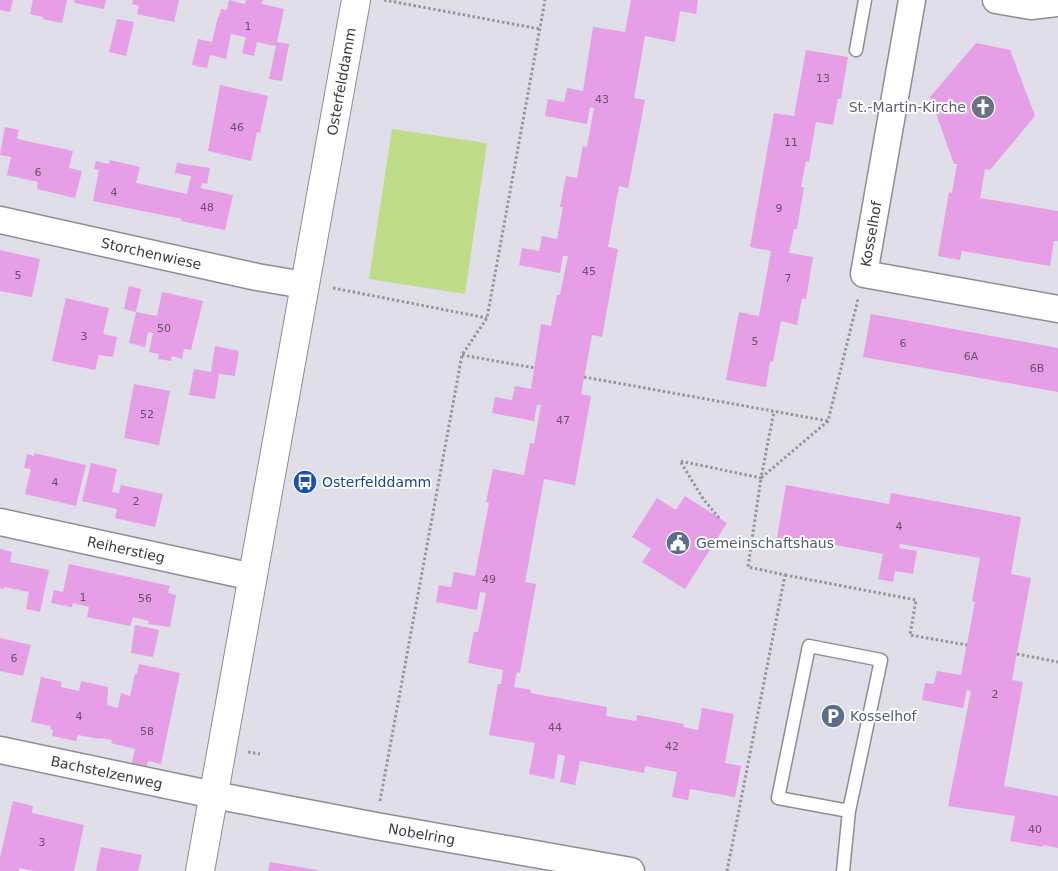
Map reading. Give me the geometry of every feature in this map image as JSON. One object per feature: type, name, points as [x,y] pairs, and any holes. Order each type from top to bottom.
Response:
[{"type":"street","name":"Osterfelddamm","points":[[200,871],[356,0]]},
{"type":"street","name":"Kosselhof","points":[[912,0],[864,274],[1058,309]]},
{"type":"street","points":[[996,0],[1031,6],[1058,3]]},
{"type":"street","name":"Storchenwiese","points":[[0,220],[268,279],[304,285]]},
{"type":"street","name":"Reiherstieg","points":[[0,522],[252,577]]},
{"type":"street","name":"Bachstelzenweg","points":[[0,750],[214,795]]},
{"type":"street","name":"Nobelring","points":[[214,795],[631,871]]},
{"type":"lane","points":[[856,50],[865,0]]},
{"type":"lane","points":[[843,871],[849,812],[881,660],[808,646],[778,798],[849,812]]},
{"type":"path","points":[[382,0],[540,29]]},
{"type":"path","points":[[376,826],[462,355],[487,318],[545,0]]},
{"type":"path","points":[[761,478],[828,421],[864,274]]},
{"type":"path","points":[[342,290],[487,318]]},
{"type":"path","points":[[462,355],[535,368]]},
{"type":"path","points":[[584,377],[828,421]]},
{"type":"path","points":[[774,411],[761,478],[748,567],[916,600],[910,635],[967,645]]},
{"type":"path","points":[[719,518],[704,500],[680,461],[761,478]]},
{"type":"path","points":[[727,871],[785,575]]},
{"type":"path","points":[[1017,654],[1058,662]]},
{"type":"green space","points":[[392,129],[487,143],[465,294],[369,279]]},
{"type":"building","points":[[0,0],[13,0],[10,12],[0,10]]},
{"type":"building","points":[[33,0],[67,0],[62,23],[30,14]]},
{"type":"building","points":[[75,0],[106,0],[104,9],[74,3]]},
{"type":"building","points":[[133,0],[179,0],[174,22],[137,14],[139,6],[132,4]]},
{"type":"building","points":[[229,0],[245,4],[246,0],[263,0],[262,4],[284,9],[277,42],[289,44],[282,81],[269,79],[276,46],[257,42],[254,56],[242,53],[246,37],[231,34],[226,59],[210,55],[207,68],[192,65],[198,39],[212,42],[221,9],[227,10]]},
{"type":"building","points":[[631,0],[698,0],[696,14],[680,11],[675,42],[645,36],[634,98],[645,100],[628,188],[619,186],[608,247],[618,249],[602,337],[592,335],[581,394],[591,396],[575,485],[544,479],[525,582],[536,584],[520,673],[517,672],[514,687],[531,690],[530,693],[607,707],[606,716],[636,721],[637,715],[684,724],[683,727],[698,730],[702,708],[734,714],[725,763],[741,766],[735,797],[690,789],[688,800],[672,797],[677,772],[645,766],[644,773],[580,761],[575,785],[560,782],[565,756],[558,754],[554,779],[529,774],[535,743],[489,735],[498,684],[501,684],[503,670],[468,663],[474,632],[478,632],[486,593],[480,592],[477,610],[436,602],[439,585],[451,587],[454,572],[475,576],[489,503],[486,502],[493,469],[524,475],[530,443],[534,444],[541,405],[537,405],[534,421],[492,413],[495,397],[512,400],[515,386],[531,389],[541,324],[551,326],[568,256],[563,256],[560,273],[519,265],[522,248],[539,251],[542,236],[557,239],[563,207],[560,207],[566,176],[577,178],[583,146],[587,147],[594,108],[590,107],[587,124],[545,116],[548,99],[564,102],[567,88],[583,91],[593,27],[625,32]]},
{"type":"building","points":[[117,19],[134,22],[126,56],[109,52]]},
{"type":"building","points":[[976,43],[1010,50],[1035,116],[990,170],[985,169],[980,198],[1058,211],[1058,241],[1054,241],[1050,266],[962,251],[960,260],[938,256],[949,192],[952,193],[957,164],[954,164],[930,97]]},
{"type":"building","points":[[806,50],[848,57],[841,99],[838,99],[833,125],[816,122],[809,162],[806,161],[801,187],[804,187],[797,229],[794,229],[789,253],[813,257],[806,299],[802,298],[797,325],[781,321],[773,362],[770,361],[766,387],[726,380],[739,312],[759,316],[771,251],[750,247],[774,113],[794,116]]},
{"type":"building","points":[[220,85],[268,96],[260,133],[257,132],[251,161],[208,151]]},
{"type":"building","points":[[5,127],[19,130],[17,139],[73,151],[69,168],[82,171],[75,198],[37,189],[38,182],[7,175],[11,157],[0,155]]},
{"type":"building","points":[[110,160],[140,167],[136,183],[187,194],[191,176],[175,173],[177,163],[210,168],[207,184],[202,183],[201,188],[233,195],[225,230],[181,221],[182,219],[93,201],[99,170],[94,169],[96,161],[109,164]]},
{"type":"building","points":[[0,250],[40,259],[32,297],[0,291]]},
{"type":"building","points":[[129,286],[141,289],[136,312],[124,309]]},
{"type":"building","points":[[162,292],[203,301],[191,350],[184,349],[182,359],[172,356],[171,361],[158,359],[159,354],[149,352],[153,333],[148,332],[145,347],[129,343],[136,312],[157,316]]},
{"type":"building","points":[[66,298],[109,308],[103,334],[117,337],[113,357],[99,355],[95,370],[52,361]]},
{"type":"building","points":[[871,314],[1058,348],[1058,392],[863,357]]},
{"type":"building","points":[[215,346],[239,351],[235,376],[219,374],[215,399],[189,395],[194,369],[211,372]]},
{"type":"building","points":[[134,384],[170,391],[159,445],[124,438]]},
{"type":"building","points":[[34,453],[86,465],[76,506],[25,494],[31,469],[24,468],[27,454],[34,456]]},
{"type":"building","points":[[91,463],[117,469],[112,492],[119,493],[121,485],[163,494],[155,527],[115,518],[117,509],[82,501]]},
{"type":"building","points":[[786,485],[889,504],[891,493],[1021,517],[1011,574],[1031,578],[1012,680],[1023,682],[1004,786],[1058,796],[1058,848],[1010,841],[1015,816],[948,806],[971,691],[967,690],[963,708],[922,700],[925,683],[934,684],[937,671],[961,675],[975,602],[972,601],[980,558],[900,544],[899,548],[917,551],[913,574],[895,571],[893,582],[878,579],[883,554],[810,540],[809,543],[777,538]]},
{"type":"building","name":"Gemeinschaftshaus","points":[[685,496],[727,523],[685,589],[642,562],[651,549],[632,537],[657,498],[676,510]]},
{"type":"building","points":[[0,549],[12,552],[10,562],[49,570],[40,612],[26,609],[29,592],[4,587],[4,589],[0,588]]},
{"type":"building","points":[[69,564],[170,586],[168,593],[176,595],[170,627],[148,624],[149,621],[133,617],[130,626],[87,617],[89,607],[73,603],[72,607],[51,603],[54,590],[63,592]]},
{"type":"building","points":[[135,625],[159,630],[153,657],[131,653]]},
{"type":"building","points":[[0,638],[31,645],[23,676],[0,671]]},
{"type":"building","points":[[139,664],[180,673],[161,764],[148,761],[146,771],[131,767],[135,749],[111,743],[112,740],[100,738],[78,735],[76,741],[52,736],[53,730],[50,729],[51,726],[31,722],[41,677],[62,682],[61,687],[79,691],[81,681],[108,687],[107,705],[118,708],[121,693],[130,696]]},
{"type":"building","points":[[13,801],[33,806],[32,813],[84,825],[74,871],[34,871],[19,868],[19,871],[0,871],[0,858]]},
{"type":"building","points":[[101,847],[142,855],[138,871],[96,871]]},
{"type":"building","points":[[270,862],[317,870],[317,871],[268,871]]},
{"type":"place","name":"St.-Martin-Kirche","points":[[983,107]]},
{"type":"place","name":"Osterfelddamm","points":[[305,482]]},
{"type":"place","name":"Gemeinschaftshaus","points":[[678,543]]},
{"type":"place","name":"Kosselhof","points":[[833,716]]}]
